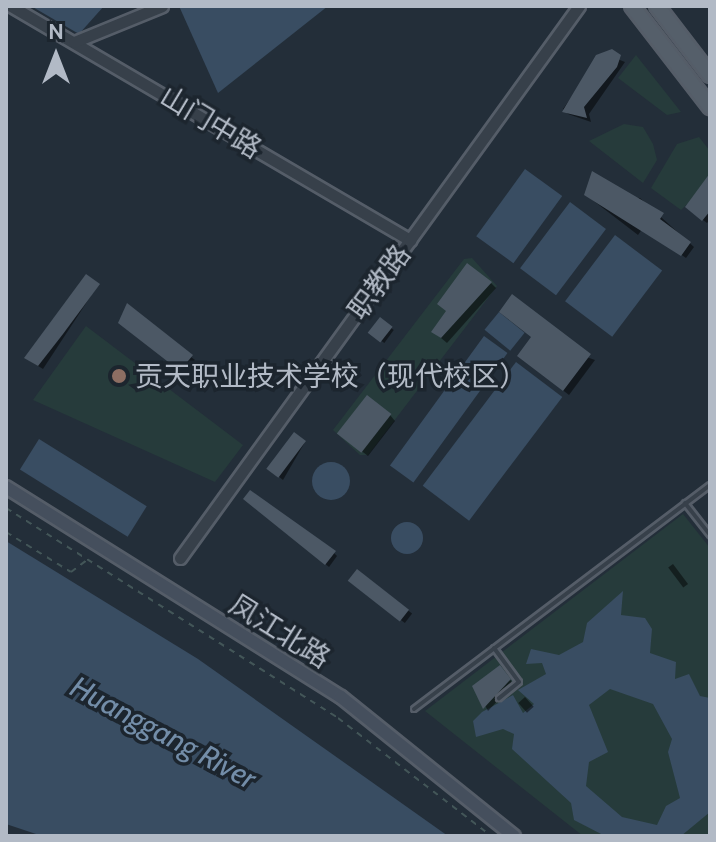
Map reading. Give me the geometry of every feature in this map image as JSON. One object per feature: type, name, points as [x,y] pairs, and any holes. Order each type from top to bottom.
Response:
[{"type":"main road","points":[[632,6],[710,107]]},
{"type":"main road","points":[[657,6],[710,75]]},
{"type":"main road","name":"凤江北路","points":[[6,487],[341,697],[514,836]]},
{"type":"street","name":"山门中路","points":[[11,6],[410,240]]},
{"type":"street","points":[[74,42],[162,6]]},
{"type":"street","name":"职教路","points":[[180,558],[579,6]]},
{"type":"lane","points":[[414,709],[710,485]]},
{"type":"lane","points":[[685,503],[710,535]]},
{"type":"lane","points":[[494,648],[519,682],[499,698]]},
{"type":"path","points":[[6,508],[338,718],[491,836]]},
{"type":"path","points":[[6,532],[71,572],[88,559]]},
{"type":"green space","points":[[636,55],[681,112],[667,115],[618,78]]},
{"type":"green space","points":[[624,124],[643,127],[653,144],[657,160],[643,183],[589,141]]},
{"type":"green space","points":[[699,137],[710,151],[710,182],[681,210],[651,188],[677,144]]},
{"type":"green space","points":[[472,258],[497,286],[368,455],[360,455],[333,430],[464,259]]},
{"type":"green space","points":[[86,326],[243,445],[215,482],[33,400]]},
{"type":"green space","points":[[683,514],[710,548],[710,836],[583,836],[425,711]]},
{"type":"water","points":[[31,6],[104,6],[79,34]]},
{"type":"water","points":[[179,6],[328,6],[218,93]]},
{"type":"water","points":[[525,169],[562,196],[513,263],[476,236]]},
{"type":"water","points":[[570,202],[606,229],[556,295],[520,268]]},
{"type":"water","points":[[615,235],[662,271],[612,337],[565,301]]},
{"type":"water","points":[[499,312],[525,333],[510,351],[485,330]]},
{"type":"water","points":[[484,336],[507,353],[413,482],[390,465]]},
{"type":"water","points":[[516,362],[562,397],[469,521],[423,486]]},
{"type":"water","points":[[39,439],[147,506],[128,537],[20,470]]},
{"type":"water","points":[[331,462],[345,467],[350,481],[345,495],[331,500],[317,495],[312,481],[317,467]]},
{"type":"water","points":[[407,522],[419,526],[423,538],[419,550],[407,554],[395,550],[391,538],[395,526]]},
{"type":"water","name":"Huanggang River","points":[[6,541],[198,659],[448,836],[42,836],[6,824]]},
{"type":"water","points":[[623,591],[621,615],[645,618],[652,629],[650,653],[676,662],[675,679],[689,674],[700,696],[710,698],[710,812],[681,836],[605,836],[574,820],[571,803],[512,749],[514,734],[503,729],[476,737],[473,721],[482,712],[513,695],[523,713],[534,704],[518,690],[546,674],[542,663],[526,664],[531,649],[559,655],[583,642],[587,623]],"holes":[[[610,689],[653,704],[672,739],[668,752],[680,798],[666,806],[657,825],[622,817],[586,786],[589,762],[608,752],[589,705]]]},
{"type":"building","points":[[612,49],[621,55],[617,67],[584,107],[587,118],[562,112],[596,55]]},
{"type":"building","points":[[592,171],[664,213],[660,219],[691,242],[681,256],[584,195]]},
{"type":"building","points":[[710,173],[710,211],[702,221],[685,207]]},
{"type":"building","points":[[467,263],[492,282],[441,338],[431,332],[446,311],[437,304]]},
{"type":"building","points":[[86,274],[100,284],[38,366],[24,358]]},
{"type":"building","points":[[512,294],[591,354],[563,391],[517,356],[531,337],[499,312]]},
{"type":"building","points":[[127,303],[193,355],[184,366],[176,368],[118,323]]},
{"type":"building","points":[[380,317],[393,327],[380,343],[368,333]]},
{"type":"building","points":[[367,395],[391,414],[361,453],[337,434]]},
{"type":"building","points":[[294,432],[306,441],[278,478],[266,469]]},
{"type":"building","points":[[250,490],[336,551],[325,565],[243,499]]},
{"type":"building","points":[[357,569],[409,610],[400,621],[348,581]]},
{"type":"building","points":[[500,665],[511,679],[483,709],[472,686]]},
{"type":"place","name":"贡天职业技术学校（现代校区）","points":[[119,376]]}]
